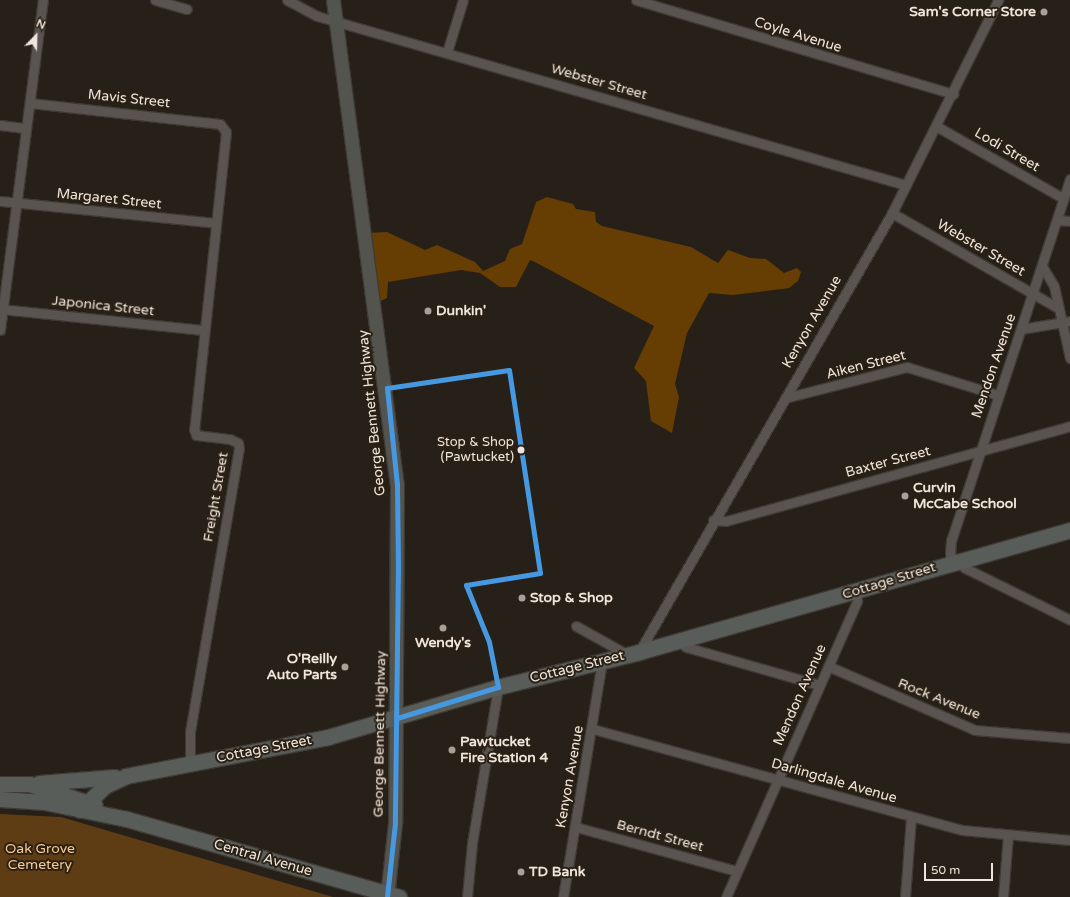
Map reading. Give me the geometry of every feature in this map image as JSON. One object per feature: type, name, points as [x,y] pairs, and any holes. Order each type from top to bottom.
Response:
[{"type":"main road","name":"George Bennett Highway","points":[[332,0],[394,446],[398,513],[397,718],[394,859],[391,896]]},
{"type":"main road","name":"Cottage Street","points":[[84,806],[105,786],[126,776],[328,737],[397,718],[498,687],[602,662],[857,592],[956,561],[1070,530]]},
{"type":"main road","points":[[28,784],[126,776]]},
{"type":"main road","name":"Central Avenue","points":[[0,784],[28,784],[84,806],[391,896]]},
{"type":"main road","name":"Central Avenue","points":[[0,799],[18,798],[84,806]]},
{"type":"street","points":[[0,330],[18,204],[26,128],[43,0]]},
{"type":"street","points":[[155,0],[187,9]]},
{"type":"street","name":"Webster Street","points":[[287,0],[336,22],[447,52],[906,185]]},
{"type":"street","points":[[447,52],[463,0]]},
{"type":"street","name":"Coyle Avenue","points":[[636,0],[650,2],[953,94]]},
{"type":"street","name":"Kenyon Avenue","points":[[633,653],[785,398],[892,213],[953,94],[997,0]]},
{"type":"street","name":"Mavis Street","points":[[30,103],[224,126]]},
{"type":"street","points":[[0,125],[26,128]]},
{"type":"street","name":"Freight Street","points":[[190,764],[190,732],[239,448],[238,442],[230,439],[196,436],[203,330],[216,223],[224,126]]},
{"type":"street","name":"Lodi Street","points":[[936,126],[1063,198]]},
{"type":"street","name":"Mendon Avenue","points":[[956,561],[950,555],[951,540],[1070,178]]},
{"type":"street","name":"Margaret Street","points":[[0,201],[216,223]]},
{"type":"street","name":"Webster Street","points":[[892,213],[1056,308],[1065,322],[1070,358]]},
{"type":"street","points":[[1056,220],[1070,221]]},
{"type":"street","name":"Webster Street","points":[[1042,266],[1054,286],[1056,308]]},
{"type":"street","name":"Japonica Street","points":[[2,309],[203,330]]},
{"type":"street","points":[[1021,330],[1065,322]]},
{"type":"street","name":"Aiken Street","points":[[785,398],[913,367],[998,395]]},
{"type":"street","name":"Baxter Street","points":[[713,520],[726,521],[1070,426]]},
{"type":"street","points":[[956,561],[1070,620]]},
{"type":"street","name":"Mendon Avenue","points":[[726,897],[828,666],[857,592]]},
{"type":"street","points":[[576,626],[633,653]]},
{"type":"street","points":[[678,640],[686,648],[819,685]]},
{"type":"street","name":"Kenyon Avenue","points":[[563,897],[593,729],[602,662]]},
{"type":"street","name":"Rock Avenue","points":[[828,666],[975,730],[1070,738]]},
{"type":"street","points":[[467,897],[472,843],[498,687]]},
{"type":"street","name":"Darlingdale Avenue","points":[[593,729],[962,830],[1070,840]]},
{"type":"street","points":[[905,897],[911,817]]},
{"type":"street","name":"Berndt Street","points":[[576,827],[737,871]]},
{"type":"street","points":[[1003,897],[1008,835]]},
{"type":"green space","name":"Oak Grove Cemetery","points":[[0,814],[61,817],[333,897],[0,897]]},
{"type":"shaded area","points":[[547,197],[573,204],[576,209],[595,212],[596,222],[602,226],[691,247],[718,263],[728,250],[750,258],[766,259],[784,273],[797,268],[801,272],[798,281],[789,288],[733,295],[709,293],[687,333],[675,384],[679,397],[672,433],[651,421],[646,381],[634,368],[654,326],[535,262],[530,260],[516,287],[500,287],[480,273],[461,270],[388,282],[387,298],[374,304],[367,233],[387,232],[425,250],[437,245],[475,262],[483,271],[505,261],[510,249],[522,244],[536,202]]},
{"type":"transit line","points":[[509,370],[540,573]]},
{"type":"transit line","points":[[387,388],[509,370]]},
{"type":"transit line","points":[[387,388],[397,484],[398,565],[395,823],[387,897]]},
{"type":"transit line","points":[[466,585],[540,573]]},
{"type":"transit line","points":[[466,585],[489,642],[498,687]]},
{"type":"transit line","points":[[397,718],[498,687]]},
{"type":"place","name":"Sam's Corner Store","points":[[1044,12]]},
{"type":"place","name":"Dunkin'","points":[[428,311]]},
{"type":"place","name":"Stop & Shop (Pawtucket)","points":[[521,450]]},
{"type":"place","name":"Curvin McCabe School","points":[[905,496]]},
{"type":"place","name":"Stop & Shop","points":[[522,598]]},
{"type":"place","name":"Wendy's","points":[[443,628]]},
{"type":"place","name":"O'Reilly Auto Parts","points":[[345,667]]},
{"type":"place","name":"Pawtucket Fire Station 4","points":[[452,750]]},
{"type":"place","name":"TD Bank","points":[[521,872]]}]
